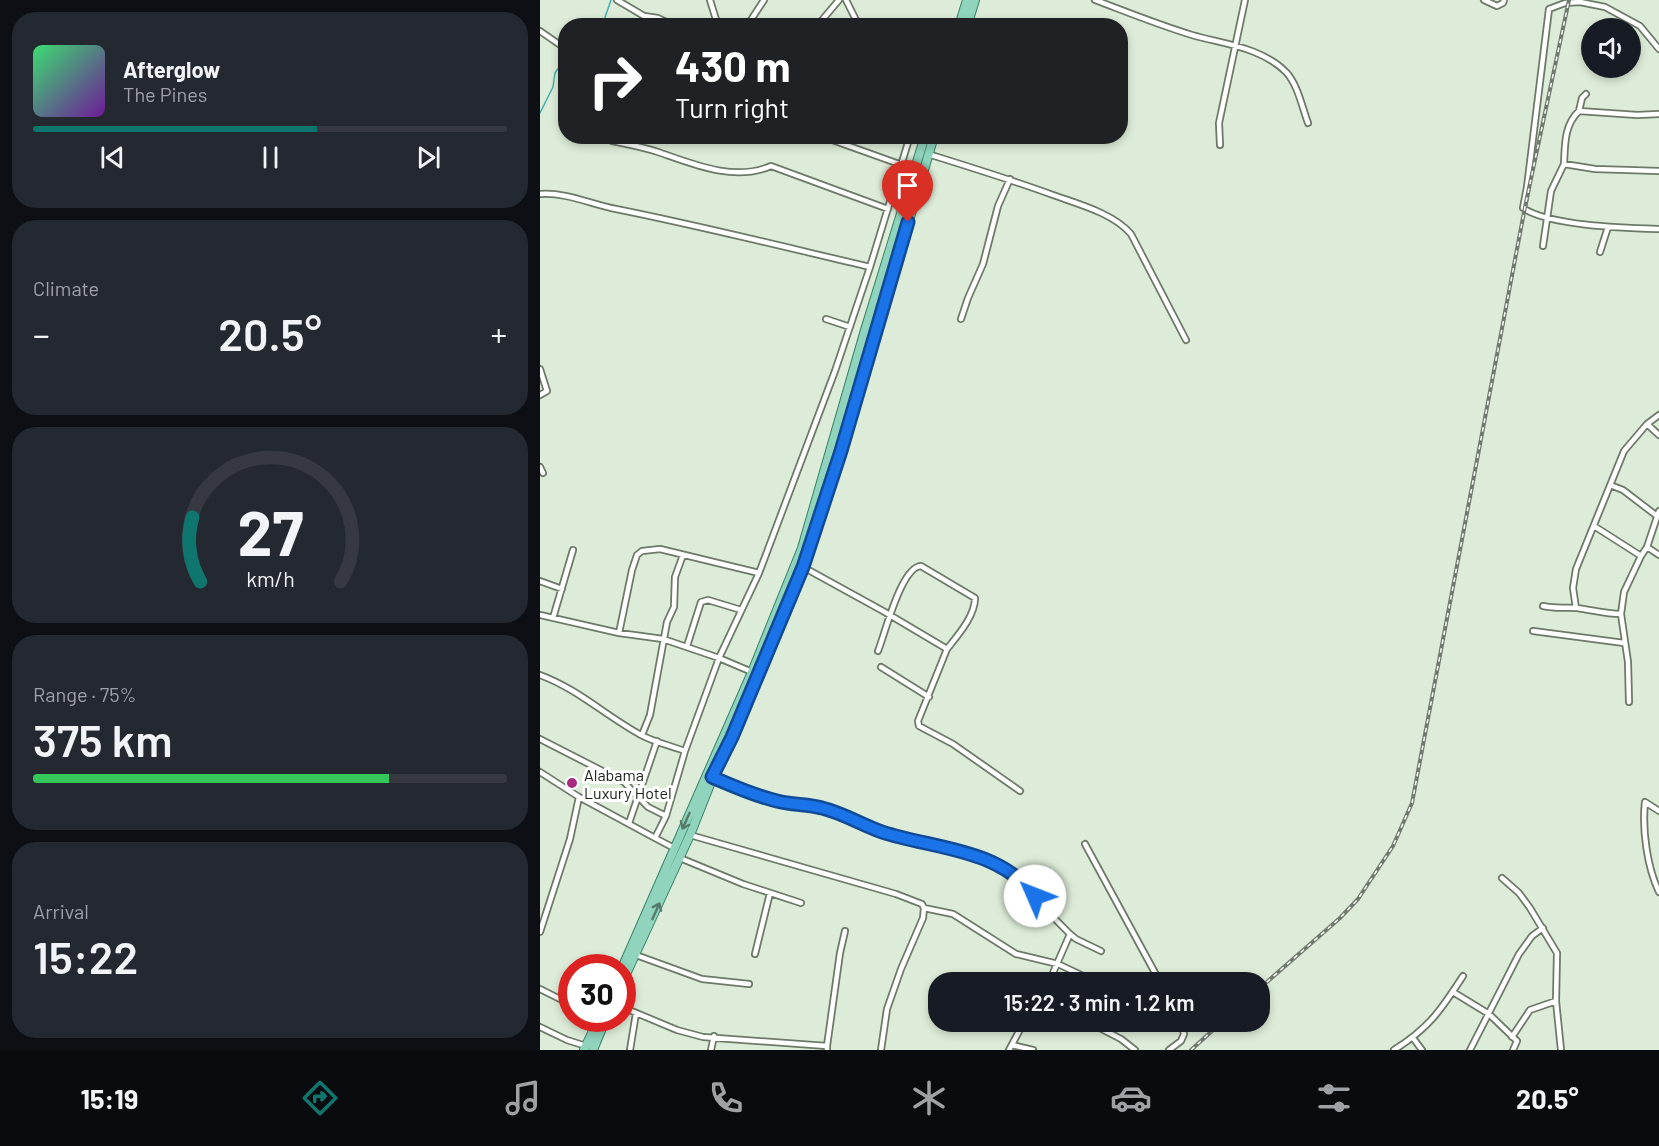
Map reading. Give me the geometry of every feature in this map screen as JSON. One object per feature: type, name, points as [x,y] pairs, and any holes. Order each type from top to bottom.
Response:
[{"type":"main road","points":[[961,18],[967,0]]},
{"type":"main road","points":[[969,18],[975,0]]},
{"type":"main road","points":[[628,954],[752,672],[802,548],[923,144]]},
{"type":"main road","points":[[636,955],[690,835],[712,777],[732,737],[803,567],[841,451],[931,144]]},
{"type":"main road","points":[[831,447],[841,451]]},
{"type":"main road","points":[[588,1049],[594,1032]]},
{"type":"main road","points":[[588,1049],[598,1032]]},
{"type":"street","points":[[617,0],[644,16],[658,18]]},
{"type":"street","points":[[710,0],[716,18]]},
{"type":"street","points":[[752,18],[764,0]]},
{"type":"street","points":[[824,18],[839,0]]},
{"type":"street","points":[[846,0],[854,18]]},
{"type":"street","points":[[1095,0],[1192,34],[1236,45],[1265,58],[1286,72],[1295,87],[1308,123]]},
{"type":"street","points":[[1220,146],[1219,123],[1245,0]]},
{"type":"street","points":[[1484,0],[1497,6],[1504,0]]},
{"type":"street","points":[[1659,49],[1640,26],[1605,7],[1573,2],[1549,9],[1527,187],[1522,208],[1532,214],[1548,218],[1608,227],[1659,227]]},
{"type":"street","points":[[540,31],[558,43]]},
{"type":"street","points":[[1543,246],[1551,192],[1564,164],[1570,119],[1579,111],[1582,98],[1586,94]]},
{"type":"street","points":[[1579,111],[1637,115],[1659,114]]},
{"type":"street","points":[[625,144],[658,152],[683,162],[736,173],[761,170],[771,166],[888,209]]},
{"type":"street","points":[[843,144],[902,165]]},
{"type":"street","points":[[655,838],[666,816],[685,751],[719,658],[759,573],[831,382],[870,267],[908,144]]},
{"type":"street","points":[[928,154],[1010,179],[1085,206],[1124,225],[1131,234],[1186,340]]},
{"type":"street","points":[[1564,164],[1595,169],[1659,171]]},
{"type":"street","points":[[961,319],[983,264],[998,206],[1010,179]]},
{"type":"street","points":[[540,194],[561,195],[870,267]]},
{"type":"street","points":[[1600,252],[1608,227]]},
{"type":"street","points":[[826,319],[850,327]]},
{"type":"street","points":[[540,369],[547,391],[540,395]]},
{"type":"street","points":[[1576,608],[1573,588],[1576,569],[1624,450],[1647,424],[1659,415]]},
{"type":"street","points":[[1647,424],[1659,435]]},
{"type":"street","points":[[540,466],[543,473]]},
{"type":"street","points":[[1610,484],[1658,513],[1647,547],[1624,592],[1621,614],[1628,662],[1629,702]]},
{"type":"street","points":[[1594,526],[1641,556]]},
{"type":"street","points":[[1647,547],[1659,555]]},
{"type":"street","points":[[619,633],[632,570],[642,551],[660,549],[759,573]]},
{"type":"street","points":[[553,618],[573,550]]},
{"type":"street","points":[[642,735],[650,715],[663,639],[675,603],[675,577],[683,555]]},
{"type":"street","points":[[878,651],[890,615],[907,577],[916,566],[931,571],[975,598],[960,634],[947,649],[918,721],[921,729],[952,744],[1020,791]]},
{"type":"street","points":[[803,567],[947,649]]},
{"type":"street","points":[[540,581],[562,589]]},
{"type":"street","points":[[687,646],[701,602],[708,600],[741,610]]},
{"type":"street","points":[[1543,606],[1558,609],[1576,608],[1600,614],[1621,614]]},
{"type":"street","points":[[540,615],[619,633],[663,639],[752,672]]},
{"type":"street","points":[[1533,631],[1624,643]]},
{"type":"street","points":[[881,668],[928,697]]},
{"type":"street","points":[[540,675],[579,693],[642,735],[685,751]]},
{"type":"street","points":[[540,739],[624,782],[648,807],[666,816]]},
{"type":"street","points":[[629,822],[657,741]]},
{"type":"street","points":[[540,772],[579,797],[674,848]]},
{"type":"street","points":[[712,777],[777,801],[824,808],[882,832],[962,851],[997,864],[1028,885],[1051,915],[1070,934],[1101,951]]},
{"type":"street","points":[[540,932],[570,839],[579,797]]},
{"type":"street","points":[[1659,811],[1645,802],[1643,820],[1647,853],[1659,892]]},
{"type":"street","points":[[690,835],[922,904],[923,918],[887,1009],[881,1050]]},
{"type":"street","points":[[1085,844],[1155,972]]},
{"type":"street","points":[[680,858],[743,884],[801,903]]},
{"type":"street","points":[[1502,878],[1519,893],[1557,953],[1556,1000],[1561,1050]]},
{"type":"street","points":[[755,954],[770,893]]},
{"type":"street","points":[[924,908],[953,914],[1016,954],[1058,964],[1075,972]]},
{"type":"street","points":[[1470,1050],[1519,954],[1532,936],[1543,928]]},
{"type":"street","points":[[636,1013],[677,1030],[703,1037],[714,1036],[719,1039],[827,1048],[845,931]]},
{"type":"street","points":[[1054,972],[1070,934]]},
{"type":"street","points":[[636,955],[702,979],[749,984]]},
{"type":"street","points":[[1394,1050],[1413,1038],[1440,1012],[1463,976]]},
{"type":"street","points":[[540,989],[558,998]]},
{"type":"street","points":[[1452,992],[1489,1014],[1517,1041],[1513,1050]]},
{"type":"street","points":[[1512,1037],[1530,1010],[1556,1000]]},
{"type":"street","points":[[540,1027],[588,1049]]},
{"type":"street","points":[[630,1050],[633,1032]]},
{"type":"street","points":[[1019,1032],[1011,1047],[1033,1050]]},
{"type":"street","points":[[1107,1032],[1135,1050]]},
{"type":"street","points":[[1169,1050],[1181,1041],[1184,1032]]},
{"type":"street","points":[[711,1050],[714,1036]]},
{"type":"street","points":[[1413,1038],[1422,1050]]},
{"type":"waterway","points":[[605,18],[611,0]]},
{"type":"waterway","points":[[540,113],[553,87],[558,69]]},
{"type":"railway","points":[[1270,979],[1340,918],[1358,899],[1393,846],[1412,803],[1525,207],[1569,0]]},
{"type":"railway","points":[[1191,1050],[1211,1032]]},
{"type":"place","name":"Alabama Luxury Hotel","points":[[572,783]]},
{"type":"route","points":[[908,222],[841,451],[803,567],[732,737],[712,777],[777,801],[824,808],[882,832],[941,845],[984,859],[1016,876],[1028,885],[1035,896]]}]
